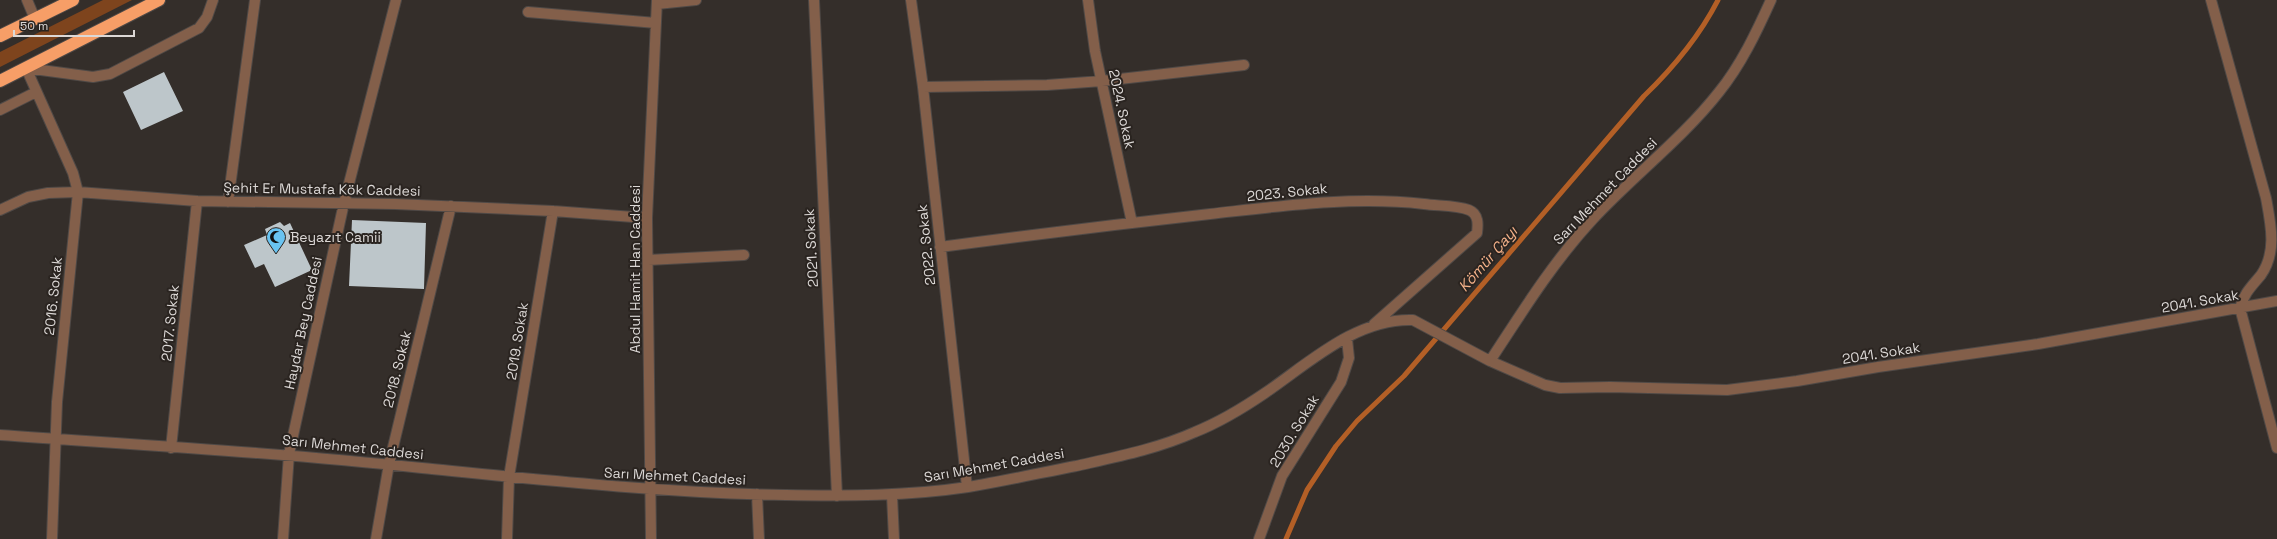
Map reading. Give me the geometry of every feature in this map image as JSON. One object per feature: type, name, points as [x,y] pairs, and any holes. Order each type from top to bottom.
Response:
[{"type":"highway","points":[[0,36],[72,0]]},
{"type":"highway","points":[[0,81],[159,0]]},
{"type":"street","points":[[26,0],[35,19]]},
{"type":"street","points":[[26,68],[93,77],[110,74],[199,28],[207,17],[213,0]]},
{"type":"street","points":[[228,202],[255,0]]},
{"type":"street","name":"Haydar Bey Caddesi","points":[[283,539],[289,454],[344,203],[396,0]]},
{"type":"street","points":[[657,2],[696,0]]},
{"type":"street","name":"2021. Sokak","points":[[814,0],[837,496]]},
{"type":"street","name":"2022. Sokak","points":[[911,0],[923,87],[967,487]]},
{"type":"street","name":"2024. Sokak","points":[[1088,0],[1102,81],[1132,223]]},
{"type":"street","name":"Sarı Mehmet Caddesi","points":[[0,435],[171,448],[289,454],[650,490],[837,496],[892,495],[967,487],[1128,454],[1193,433],[1244,407],[1347,338],[1371,327],[1401,320],[1413,320],[1490,361],[1564,252],[1608,204],[1698,116],[1720,92],[1740,59],[1771,0]]},
{"type":"street","points":[[2212,0],[2266,198],[2274,244],[2273,254],[2269,265],[2250,286],[2243,297],[2240,308],[2277,448]]},
{"type":"street","name":"Abdul Hamit Han Caddesi","points":[[651,539],[647,218],[657,2]]},
{"type":"street","points":[[528,12],[656,23]]},
{"type":"street","points":[[923,87],[1047,85],[1102,81],[1244,65]]},
{"type":"street","name":"2016. Sokak","points":[[26,68],[73,173],[78,192],[60,364],[55,439],[52,539]]},
{"type":"street","points":[[0,110],[36,92]]},
{"type":"street","name":"Şehit Er Mustafa Kök Caddesi","points":[[0,210],[28,198],[48,193],[78,192],[197,201],[344,203],[553,210],[647,218]]},
{"type":"street","name":"2023. Sokak","points":[[940,247],[1314,202],[1384,200],[1469,210],[1475,215],[1478,223],[1477,233],[1371,327]]},
{"type":"street","name":"2017. Sokak","points":[[171,448],[197,201]]},
{"type":"street","name":"2018. Sokak","points":[[376,539],[389,464],[451,206]]},
{"type":"street","name":"2019. Sokak","points":[[507,539],[509,477],[553,210]]},
{"type":"street","points":[[648,260],[744,255]]},
{"type":"street","name":"2041. Sokak","points":[[1490,361],[1545,385],[1560,388],[1630,387],[1727,390],[1782,384],[1878,367],[2038,344],[2277,301]]},
{"type":"street","name":"2030. Sokak","points":[[1259,539],[1282,476],[1341,382],[1349,358],[1347,338]]},
{"type":"street","points":[[757,494],[759,539]]},
{"type":"street","points":[[892,495],[894,539]]},
{"type":"shaded area","points":[[103,0],[132,0],[0,67],[0,52]]},
{"type":"building","points":[[164,72],[183,111],[141,130],[123,92]]},
{"type":"building","points":[[352,220],[426,223],[424,289],[349,286]]},
{"type":"building","name":"Beyazıt Camii","points":[[280,222],[284,226],[290,223],[312,270],[275,287],[264,264],[255,268],[244,245],[267,235],[265,229]]},
{"type":"waterway","name":"Kömür Çayı","points":[[1286,539],[1307,490],[1336,446],[1357,421],[1404,376],[1644,96],[1676,63],[1703,27],[1718,0]]},
{"type":"place","name":"Beyazıt Camii","points":[[276,254]]}]
